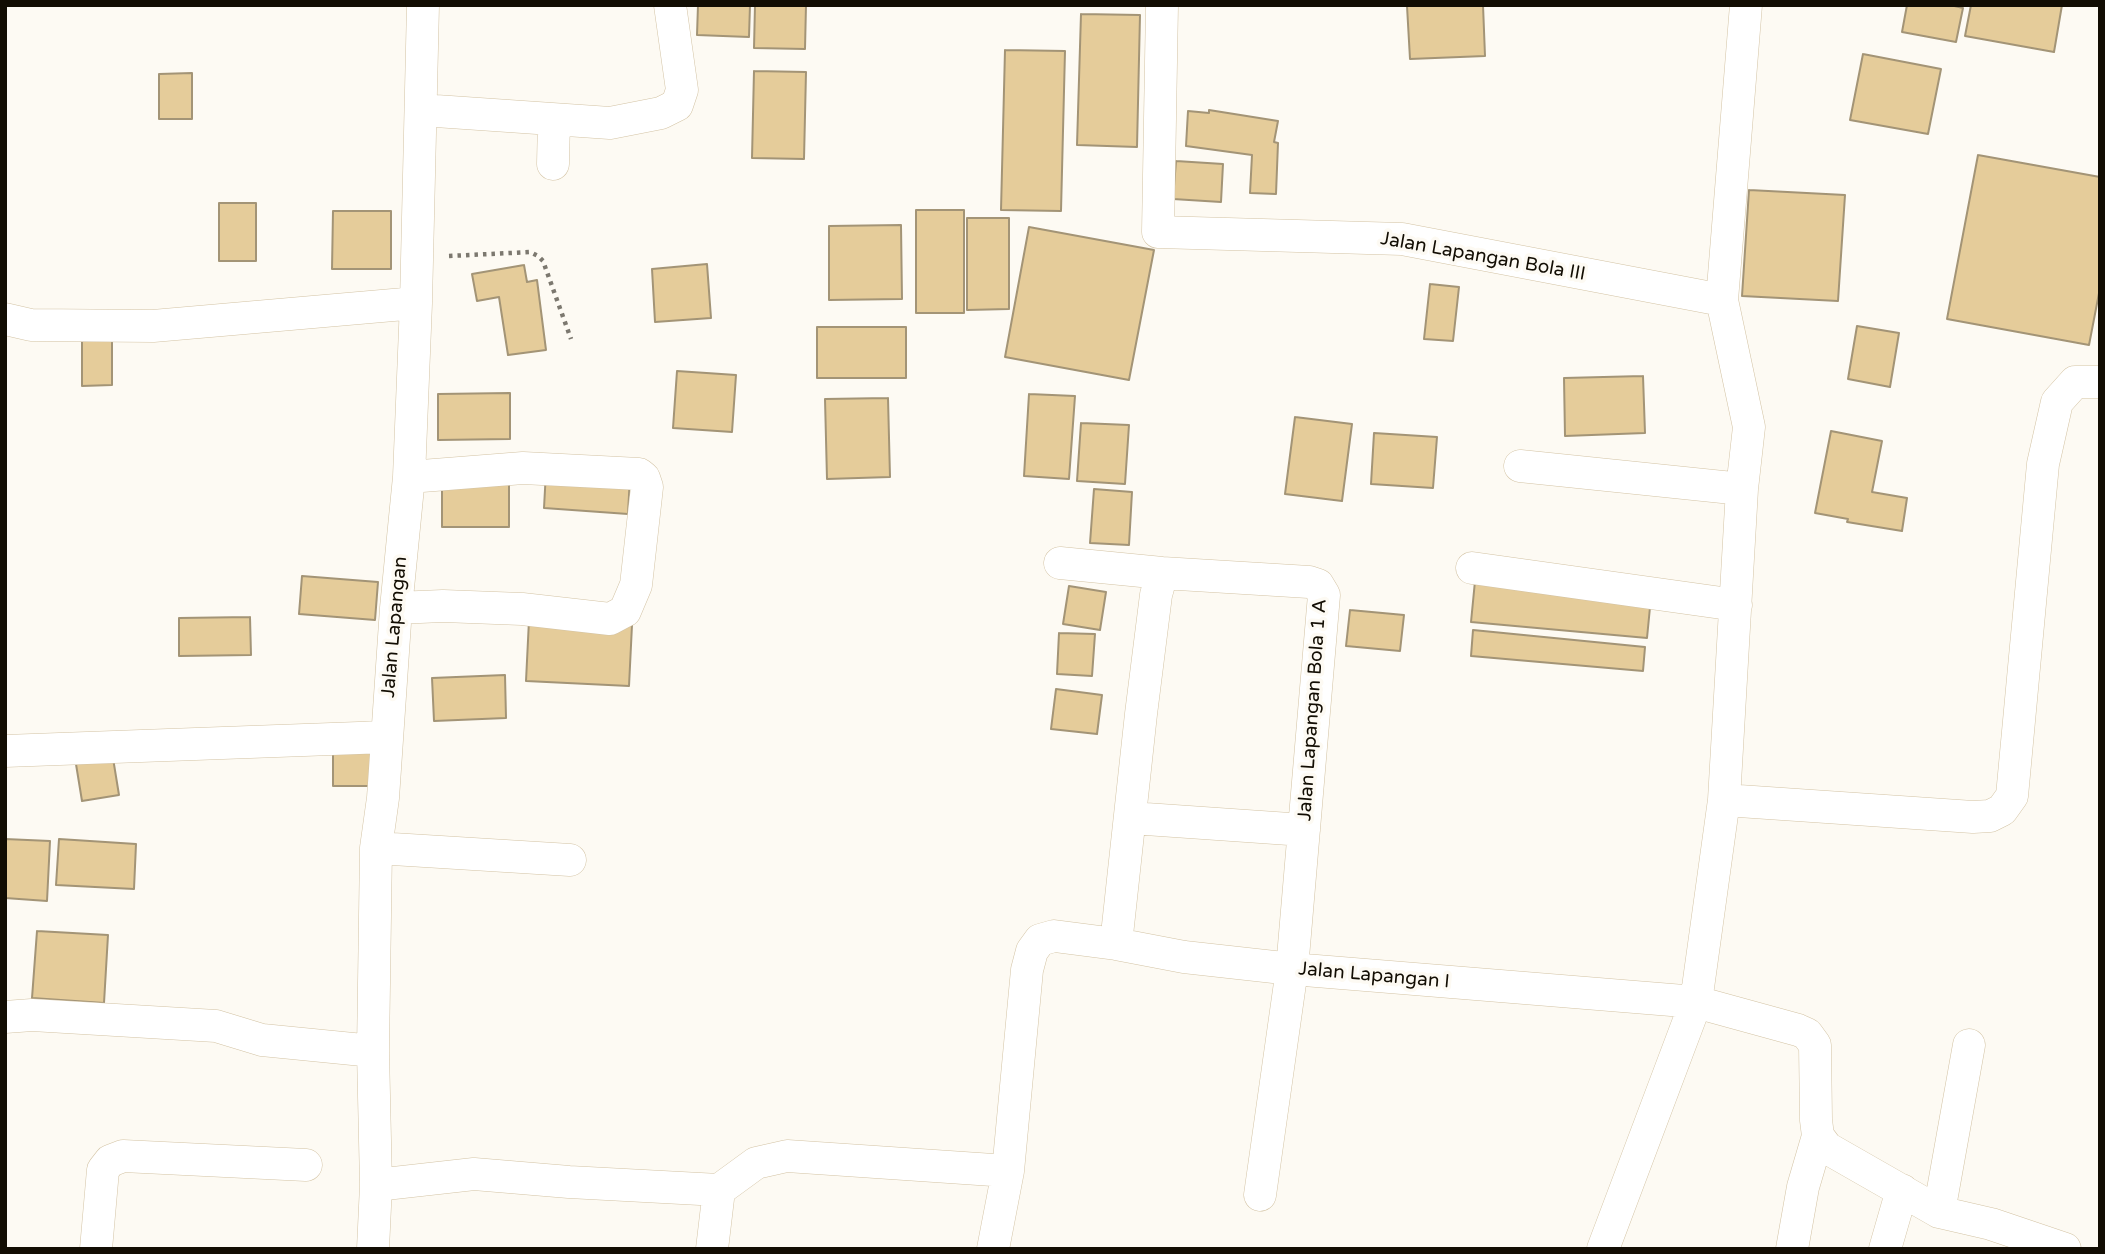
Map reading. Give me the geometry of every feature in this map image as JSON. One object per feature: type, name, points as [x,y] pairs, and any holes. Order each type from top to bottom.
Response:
[{"type":"street","name":"Jalan Lapangan","points":[[373,1249],[376,1185],[373,1051],[376,848],[383,799],[396,608],[409,477],[423,5]]},
{"type":"street","points":[[421,110],[610,122],[653,116],[677,105],[682,90],[670,5]]},
{"type":"street","name":"Jalan Lapangan Bola III","points":[[1161,5],[1158,232],[1402,239],[1723,300]]},
{"type":"street","points":[[1603,1249],[1696,1002],[1724,800],[1742,489],[1749,427],[1723,300],[1746,5]]},
{"type":"street","points":[[553,164],[554,120]]},
{"type":"street","points":[[5,319],[31,326],[153,326],[416,303]]},
{"type":"street","points":[[1724,800],[1973,817],[1990,816],[2001,810],[2012,796],[2043,464],[2057,402],[2075,382],[2100,382]]},
{"type":"street","points":[[1520,466],[1742,489]]},
{"type":"street","points":[[396,608],[443,606],[522,609],[610,619],[625,611],[636,585],[647,487],[644,478],[639,474],[523,468],[409,477]]},
{"type":"street","name":"Jalan Lapangan Bola 1 A","points":[[1060,563],[1162,573],[1309,582],[1318,585],[1324,595],[1292,970],[1260,1195]]},
{"type":"street","points":[[1472,568],[1736,605]]},
{"type":"street","points":[[1116,944],[1141,715],[1156,595],[1162,573]]},
{"type":"street","points":[[5,751],[386,737]]},
{"type":"street","points":[[1131,818],[1304,830]]},
{"type":"street","points":[[376,848],[570,860]]},
{"type":"street","name":"Jalan Lapangan I","points":[[1008,1171],[1027,970],[1032,951],[1040,940],[1054,936],[1184,957],[1292,970],[1696,1002],[1807,1034],[1815,1045],[1818,1136],[1803,1187],[1792,1249]]},
{"type":"street","points":[[5,1017],[32,1015],[215,1026],[262,1040],[373,1051]]},
{"type":"street","points":[[1939,1212],[1969,1045]]},
{"type":"street","points":[[1818,1136],[1827,1148],[1939,1212],[1991,1224],[2056,1248]]},
{"type":"street","points":[[96,1249],[103,1170],[110,1161],[124,1156],[306,1165]]},
{"type":"street","points":[[376,1185],[474,1174],[569,1182],[719,1189],[756,1163],[787,1156],[1008,1171],[993,1249]]},
{"type":"street","points":[[712,1249],[719,1189]]},
{"type":"street","points":[[1885,1249],[1902,1190]]},
{"type":"path","points":[[417,257],[530,252],[538,256],[543,261],[571,339]]},
{"type":"building","points":[[698,5],[750,5],[749,37],[697,35]]},
{"type":"building","points":[[755,5],[806,5],[805,49],[754,48]]},
{"type":"building","points":[[1483,5],[1485,56],[1410,59],[1407,6]]},
{"type":"building","points":[[1907,5],[1950,5],[1963,8],[1956,42],[1902,32]]},
{"type":"building","points":[[1971,5],[2062,5],[2054,52],[1965,36]]},
{"type":"building","points":[[1081,14],[1140,15],[1137,147],[1077,145]]},
{"type":"building","points":[[1005,50],[1065,51],[1061,211],[1001,210]]},
{"type":"building","points":[[1863,54],[1941,69],[1928,134],[1850,120]]},
{"type":"building","points":[[754,71],[806,72],[804,159],[752,158]]},
{"type":"building","points":[[192,73],[192,119],[159,119],[159,74]]},
{"type":"building","points":[[1209,110],[1278,121],[1274,142],[1278,143],[1276,194],[1250,193],[1252,155],[1186,146],[1188,111],[1209,113]]},
{"type":"building","points":[[1978,155],[2100,177],[2100,288],[2089,345],[1947,319]]},
{"type":"building","points":[[1176,161],[1223,164],[1221,202],[1173,199]]},
{"type":"building","points":[[1749,190],[1845,195],[1838,301],[1742,296]]},
{"type":"building","points":[[219,203],[256,203],[256,261],[219,261]]},
{"type":"building","points":[[916,210],[964,210],[964,313],[916,313]]},
{"type":"building","points":[[333,211],[391,211],[391,269],[332,269]]},
{"type":"building","points":[[967,218],[1009,218],[1009,309],[967,310]]},
{"type":"building","points":[[901,225],[902,299],[829,300],[829,226]]},
{"type":"building","points":[[1029,227],[1154,250],[1129,380],[1005,357]]},
{"type":"building","points":[[707,264],[711,318],[655,322],[652,269]]},
{"type":"building","points":[[524,265],[527,282],[537,280],[546,350],[508,355],[499,297],[477,301],[472,274]]},
{"type":"building","points":[[1430,284],[1459,287],[1453,341],[1424,339]]},
{"type":"building","points":[[1857,326],[1899,333],[1890,387],[1848,379]]},
{"type":"building","points":[[817,327],[906,327],[906,378],[817,378]]},
{"type":"building","points":[[82,341],[112,341],[112,385],[82,386]]},
{"type":"building","points":[[677,371],[736,375],[732,432],[673,428]]},
{"type":"building","points":[[1643,376],[1645,433],[1565,436],[1564,378]]},
{"type":"building","points":[[510,393],[510,439],[438,440],[438,394]]},
{"type":"building","points":[[1029,394],[1075,396],[1069,479],[1024,476]]},
{"type":"building","points":[[888,398],[890,477],[827,479],[825,399]]},
{"type":"building","points":[[1295,417],[1352,424],[1342,501],[1285,494]]},
{"type":"building","points":[[1081,423],[1129,425],[1125,484],[1077,481]]},
{"type":"building","points":[[1831,431],[1882,441],[1872,492],[1907,498],[1902,531],[1847,522],[1848,519],[1815,513]]},
{"type":"building","points":[[1374,433],[1437,437],[1433,488],[1371,484]]},
{"type":"building","points":[[546,471],[630,476],[628,514],[544,508]]},
{"type":"building","points":[[442,484],[509,484],[509,527],[442,527]]},
{"type":"building","points":[[1094,489],[1132,492],[1129,545],[1090,543]]},
{"type":"building","points":[[302,576],[378,582],[375,620],[299,614]]},
{"type":"building","points":[[1475,581],[1651,597],[1647,638],[1471,622]]},
{"type":"building","points":[[1069,586],[1106,592],[1100,630],[1063,624]]},
{"type":"building","points":[[1350,610],[1404,615],[1400,651],[1346,646]]},
{"type":"building","points":[[250,617],[251,655],[179,656],[179,618]]},
{"type":"building","points":[[529,620],[632,625],[629,686],[526,681]]},
{"type":"building","points":[[1473,630],[1645,647],[1643,671],[1471,656]]},
{"type":"building","points":[[1059,633],[1095,634],[1092,676],[1057,674]]},
{"type":"building","points":[[505,675],[506,718],[434,721],[432,678]]},
{"type":"building","points":[[1056,689],[1102,695],[1097,734],[1051,729]]},
{"type":"building","points":[[112,752],[119,795],[82,801],[75,758]]},
{"type":"building","points":[[371,752],[371,786],[333,786],[333,753]]},
{"type":"building","points":[[5,839],[50,841],[47,901],[5,898]]},
{"type":"building","points":[[59,839],[136,844],[134,889],[56,885]]},
{"type":"building","points":[[37,931],[108,935],[104,1003],[32,998]]}]
